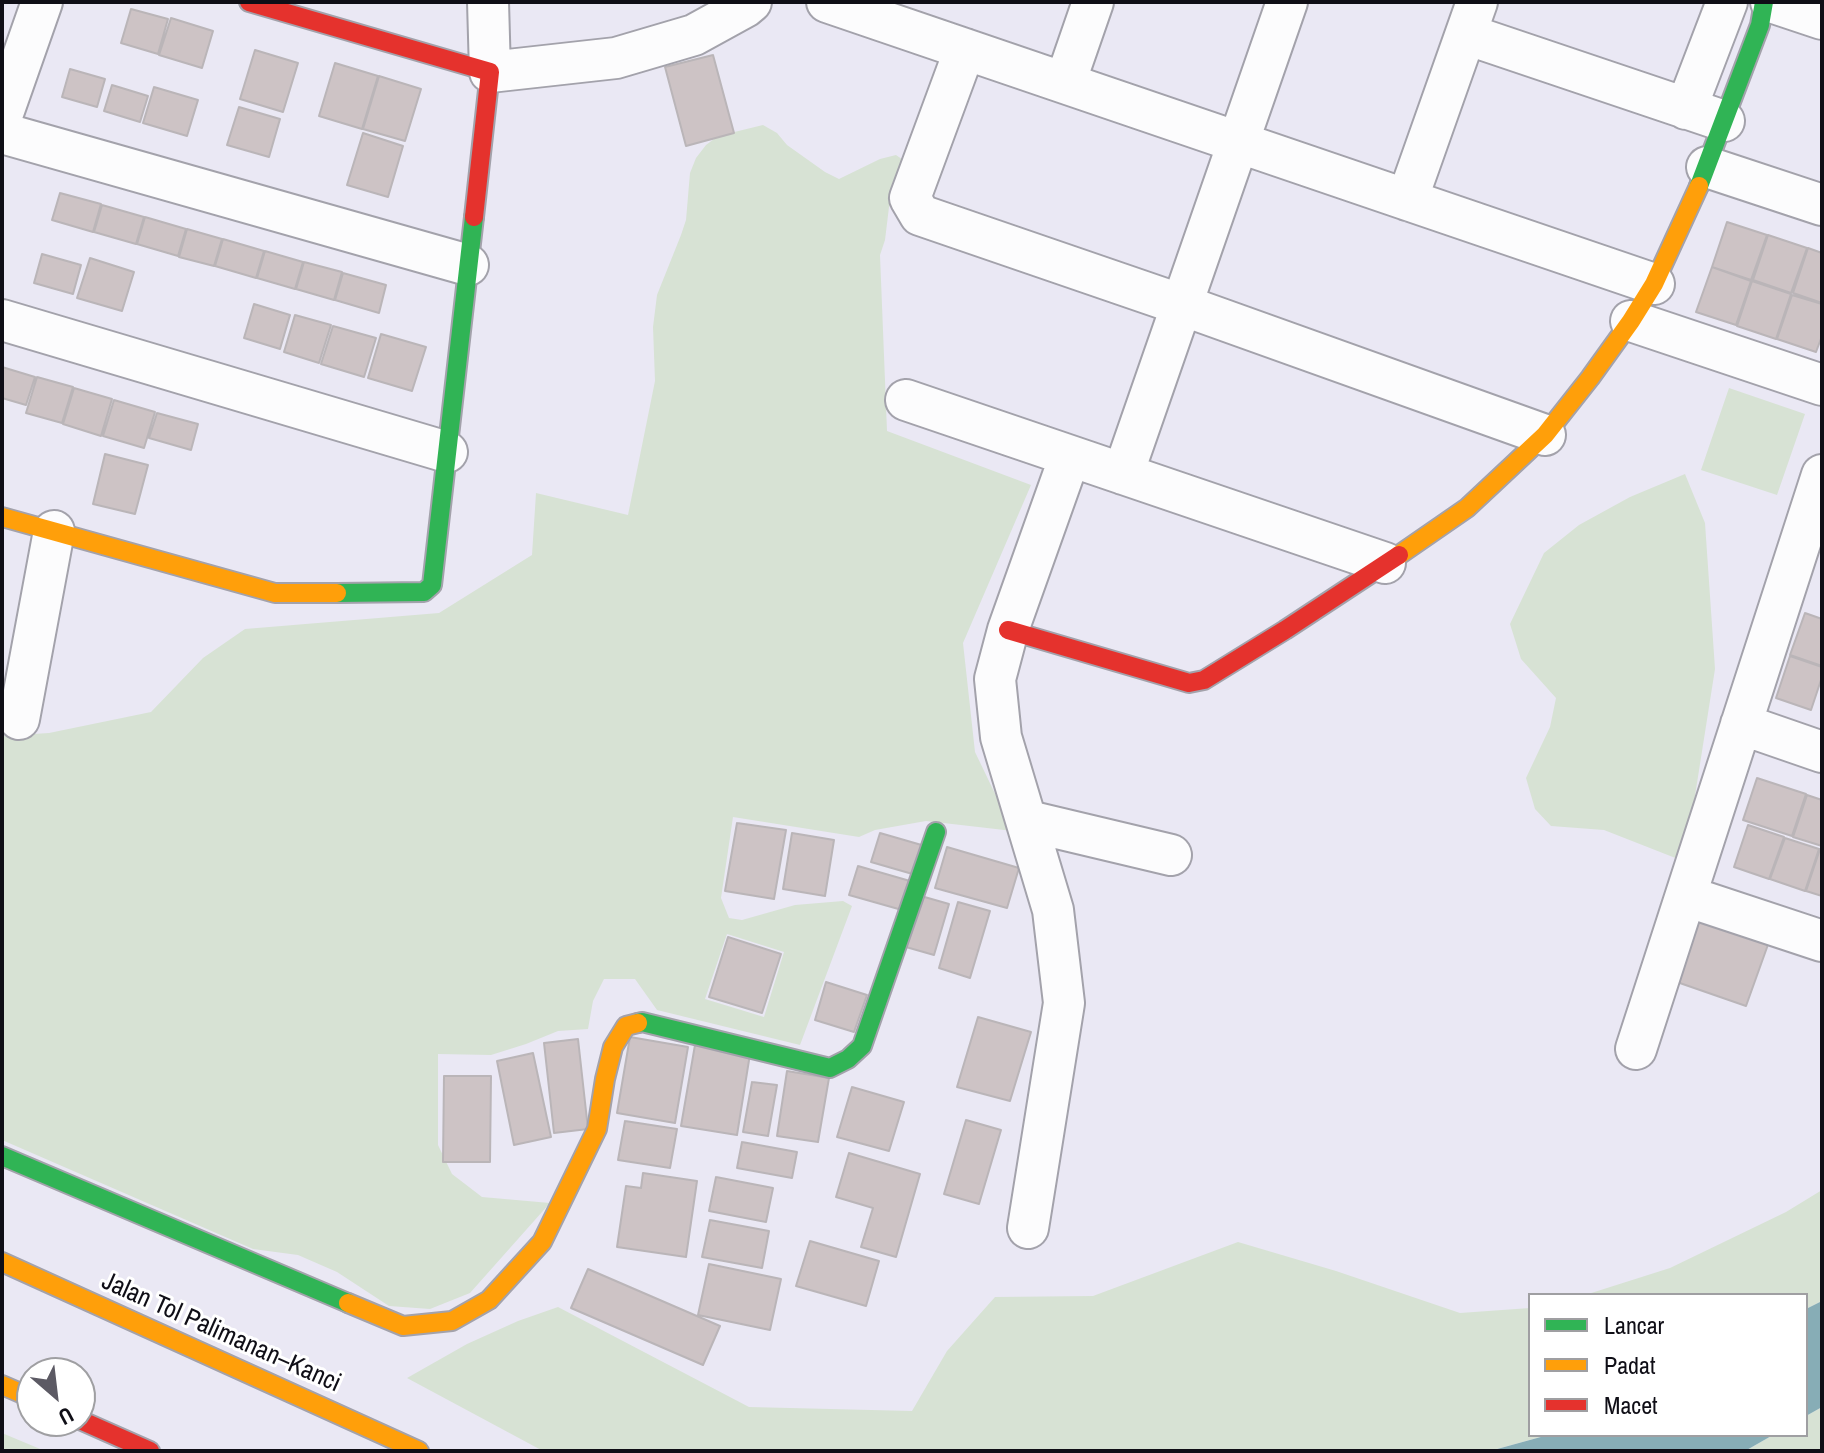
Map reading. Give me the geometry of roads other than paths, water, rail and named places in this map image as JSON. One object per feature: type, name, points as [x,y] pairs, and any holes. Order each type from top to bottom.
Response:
[{"type":"main road","points":[[2,517],[275,593],[424,592],[432,585],[490,72],[249,2]]},
{"type":"main road","points":[[1008,630],[1189,683],[1204,680],[1467,508],[1545,435],[1590,378],[1654,284],[1707,167],[1760,25],[1764,2]]},
{"type":"main road","points":[[2,1156],[403,1326],[452,1321],[489,1300],[542,1242],[597,1129],[613,1047],[626,1026],[642,1022],[830,1068],[848,1059],[862,1046],[936,832]]},
{"type":"main road","name":"Jalan Tol Palimanan–Kanci","points":[[2,1262],[419,1451]]},
{"type":"main road","points":[[96,1427],[150,1451]]},
{"type":"street","points":[[2,116],[42,2]]},
{"type":"street","points":[[488,2],[490,72],[616,58],[694,35],[751,2]]},
{"type":"street","points":[[827,2],[1654,284]]},
{"type":"street","points":[[1065,83],[1093,2]]},
{"type":"street","points":[[1123,474],[1287,2]]},
{"type":"street","points":[[1686,109],[1727,2]]},
{"type":"street","points":[[1771,2],[1822,19]]},
{"type":"street","points":[[1407,200],[1472,18],[1686,109],[1724,121]]},
{"type":"street","points":[[965,49],[910,198],[920,215],[1545,435]]},
{"type":"street","points":[[2,133],[468,265]]},
{"type":"street","points":[[1707,167],[1822,205]]},
{"type":"street","points":[[2,320],[447,452]]},
{"type":"street","points":[[1631,321],[1822,385]]},
{"type":"street","points":[[906,400],[1385,563]]},
{"type":"street","points":[[1028,1228],[1064,1003],[1053,910],[1001,737],[995,679],[1008,630],[1070,456]]},
{"type":"street","points":[[1636,1049],[1741,724],[1808,567],[1822,475]]},
{"type":"street","points":[[19,719],[54,531]]},
{"type":"street","points":[[1741,724],[1822,752]]},
{"type":"street","points":[[1028,821],[1171,855]]},
{"type":"street","points":[[1686,896],[1822,941]]},
{"type":"water","points":[[1822,1301],[1822,1407],[1808,1415],[1808,1308]]},
{"type":"water","points":[[1541,1437],[1770,1437],[1745,1451],[1490,1451]]}]
